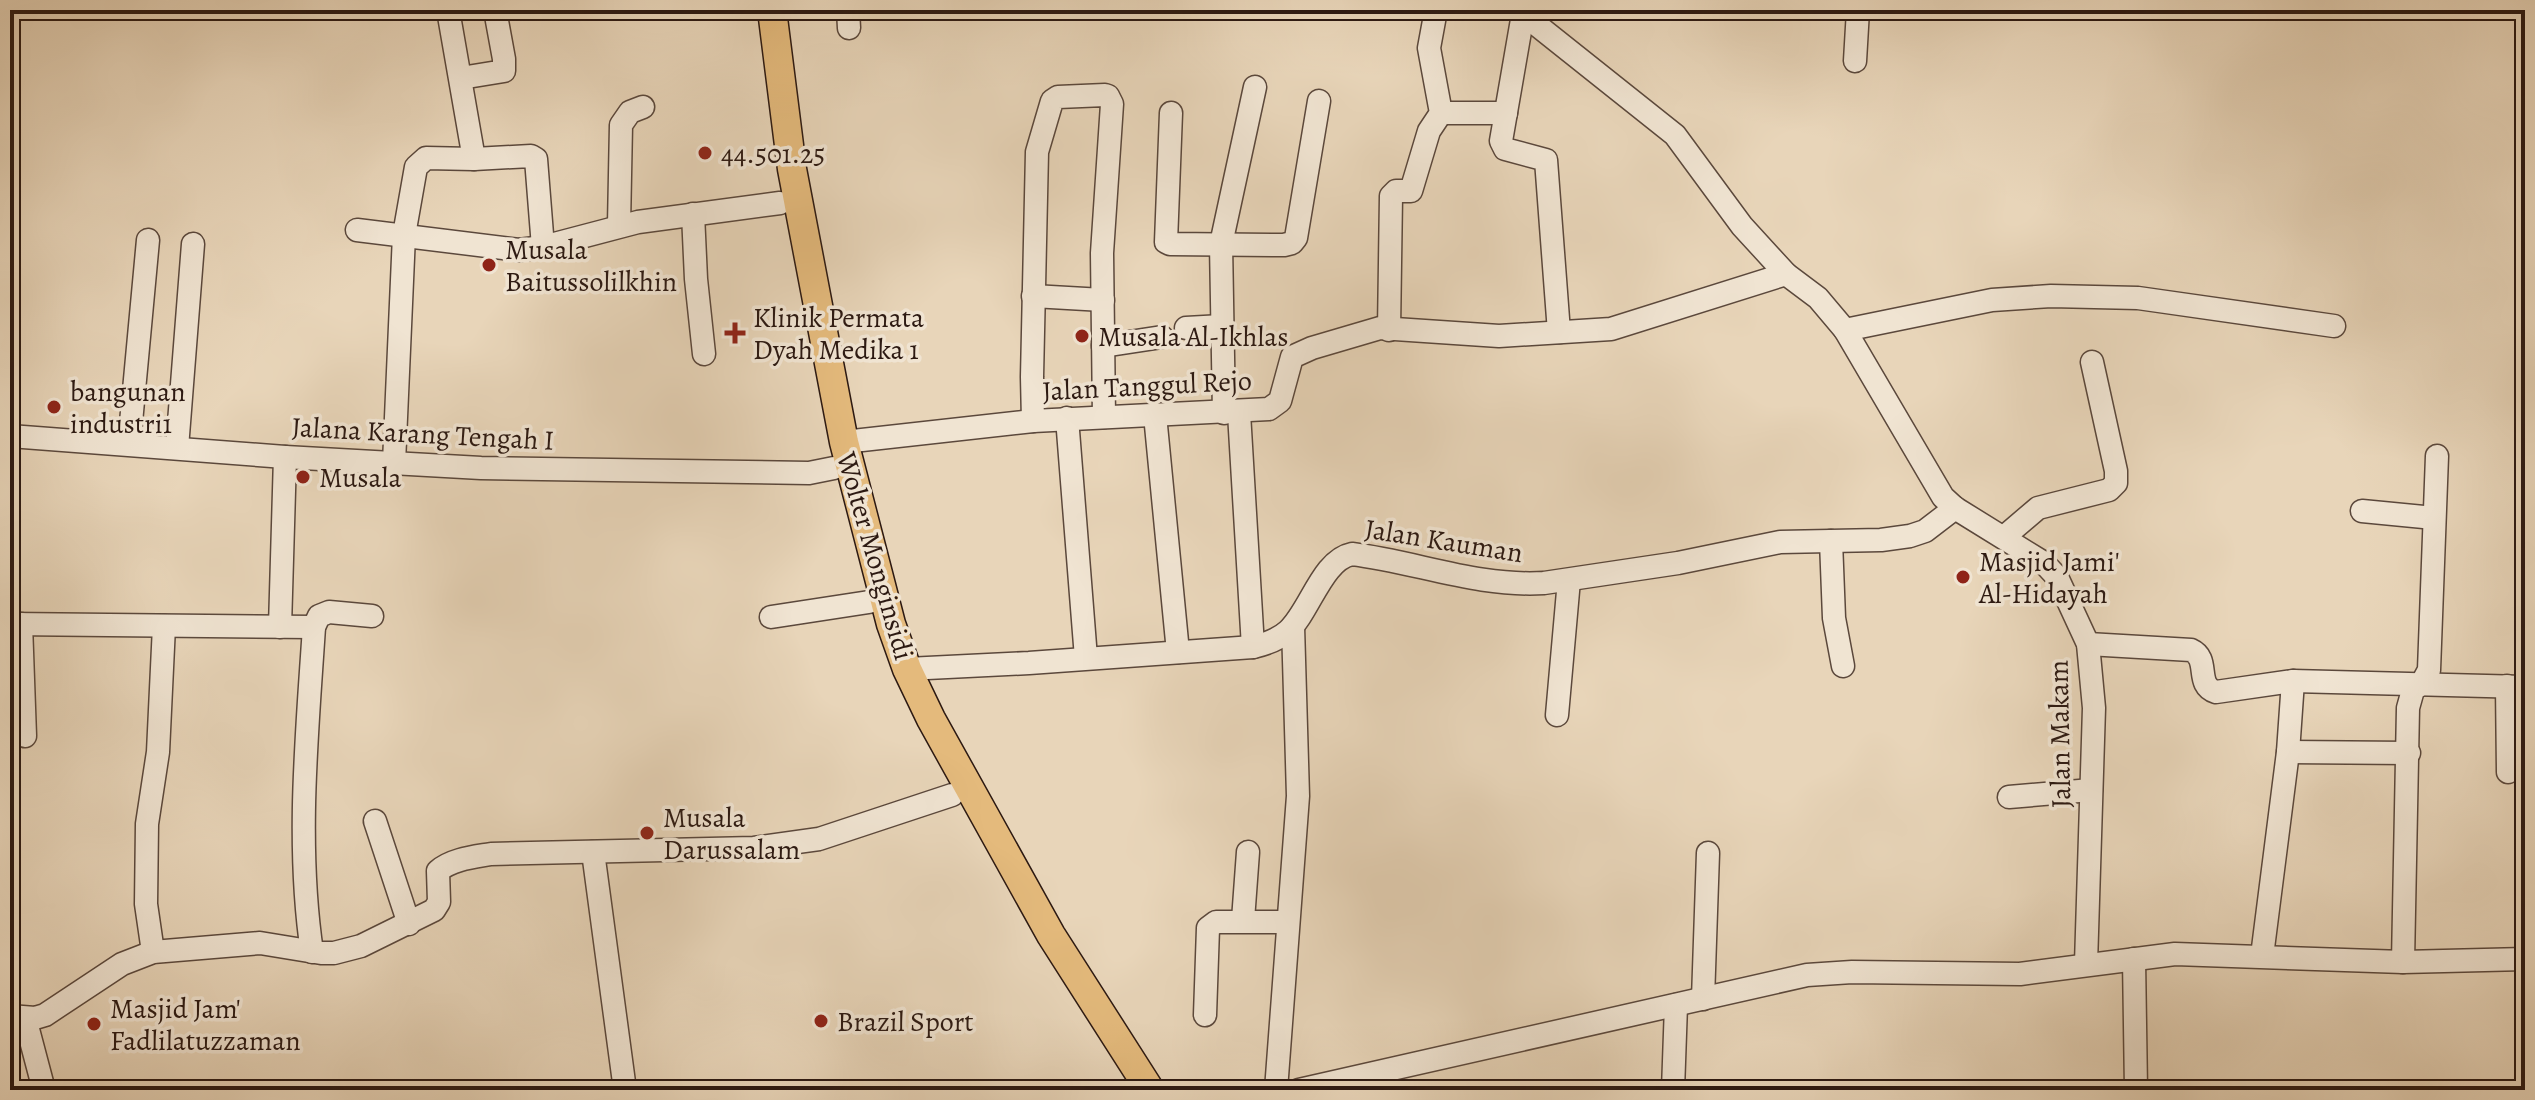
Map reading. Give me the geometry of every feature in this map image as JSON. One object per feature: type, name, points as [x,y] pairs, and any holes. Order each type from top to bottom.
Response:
[{"type":"main road","name":"Wolter Monginsidi","points":[[755,10],[780,203],[822,421],[839,455],[907,669],[931,719],[1051,935],[1150,1090]]},
{"type":"main road","name":"Wolter Monginsidi","points":[[772,10],[792,169],[839,455],[869,602],[892,681],[952,795],[1129,1090]]},
{"type":"street","points":[[448,10],[474,159]]},
{"type":"street","points":[[461,78],[504,71],[495,10]]},
{"type":"street","points":[[1389,330],[1391,196],[1396,191],[1411,191],[1429,131],[1441,113],[1429,48],[1436,10]]},
{"type":"street","points":[[1855,61],[1858,10]]},
{"type":"street","points":[[1521,12],[1502,146],[1545,158],[1547,163],[1559,332]]},
{"type":"street","points":[[1521,12],[1675,135],[1742,226],[1786,274],[1818,298],[1845,330],[1943,497],[1955,508]]},
{"type":"street","points":[[1253,647],[1222,326],[1221,244],[1255,87]]},
{"type":"street","points":[[1033,421],[1037,152],[1051,105],[1058,97],[1105,95],[1112,104],[1102,253],[1104,417]]},
{"type":"street","points":[[1171,113],[1165,239],[1170,244],[1284,245],[1296,238],[1319,101]]},
{"type":"street","points":[[619,225],[621,125],[630,112],[643,107]]},
{"type":"street","points":[[1441,113],[1506,113]]},
{"type":"street","points":[[394,463],[404,235],[418,163],[426,158],[531,156],[536,159],[543,247]]},
{"type":"street","points":[[357,230],[504,250],[543,247],[619,225],[780,203]]},
{"type":"street","points":[[693,214],[704,354]]},
{"type":"street","points":[[129,444],[148,240]]},
{"type":"street","points":[[177,448],[193,244]]},
{"type":"street","name":"Jalan Tanggul Rejo","points":[[839,455],[1033,421],[1269,409],[1278,405],[1292,357],[1373,329],[1499,336],[1611,329],[1786,274]]},
{"type":"street","points":[[1033,296],[1103,300]]},
{"type":"street","points":[[1845,330],[1992,300],[2051,296],[2138,298],[2334,326]]},
{"type":"street","points":[[1186,328],[1222,326]]},
{"type":"street","points":[[1103,346],[1162,337]]},
{"type":"street","points":[[2004,537],[2038,508],[2109,490],[2116,483],[2092,362]]},
{"type":"street","points":[[1155,415],[1178,652]]},
{"type":"street","points":[[1067,418],[1086,658]]},
{"type":"street","name":"Jalana Karang Tengah I","points":[[10,436],[481,468],[809,473],[839,455]]},
{"type":"street","points":[[2403,962],[2411,695],[2429,670],[2437,456]]},
{"type":"street","points":[[280,627],[285,457]]},
{"type":"street","name":"Jalan Makam","points":[[1955,508],[2044,563],[2057,577],[2088,644],[2094,708],[2086,964]]},
{"type":"street","name":"Jalan Kauman","points":[[907,669],[1253,647],[1277,639],[1293,626],[1333,565],[1352,554],[1494,582],[1526,584],[1678,563],[1780,542],[1881,540],[1910,536],[1925,531],[1955,508]]},
{"type":"street","points":[[2362,511],[2434,518]]},
{"type":"street","points":[[1831,541],[1834,618],[1843,666]]},
{"type":"street","points":[[1557,715],[1569,580]]},
{"type":"street","points":[[771,617],[869,602]]},
{"type":"street","points":[[312,952],[305,906],[304,793],[314,627],[319,616],[329,612],[372,616]]},
{"type":"street","points":[[25,736],[16,624],[314,627]]},
{"type":"street","points":[[153,952],[146,904],[147,824],[158,752],[164,626]]},
{"type":"street","points":[[1276,1090],[1298,796],[1293,626]]},
{"type":"street","points":[[2088,644],[2191,650],[2198,653],[2202,660],[2204,683],[2216,692],[2293,681],[2516,687],[2508,772]]},
{"type":"street","points":[[2262,956],[2288,752],[2293,681]]},
{"type":"street","points":[[2288,752],[2409,753]]},
{"type":"street","points":[[2009,797],[2091,790]]},
{"type":"street","points":[[44,1090],[18,1017],[45,1015],[122,964],[153,952],[260,943],[334,953],[361,946],[409,924],[437,906],[438,871],[450,863],[491,854],[754,848],[819,839],[952,795]]},
{"type":"street","points":[[375,821],[409,924]]},
{"type":"street","points":[[593,852],[625,1090]]},
{"type":"street","points":[[1243,920],[1248,852]]},
{"type":"street","points":[[1703,999],[1708,853]]},
{"type":"street","points":[[1205,1015],[1208,928],[1216,922],[1287,922]]},
{"type":"street","points":[[1299,1090],[1807,975],[1852,972],[2020,974],[2175,954],[2403,962],[2525,959]]},
{"type":"street","points":[[2134,959],[2136,1090]]},
{"type":"street","points":[[1673,1090],[1676,1005]]},
{"type":"place","name":"44.501.25","points":[[705,153]]},
{"type":"place","name":"Musala Baitussolilkhin","points":[[489,265]]},
{"type":"place","name":"Klinik Permata Dyah Medika 1","points":[[735,333]]},
{"type":"place","name":"Musala Al-Ikhlas","points":[[1082,336]]},
{"type":"place","name":"bangunan industri1","points":[[54,407]]},
{"type":"place","name":"Musala","points":[[303,477]]},
{"type":"place","name":"Masjid Jami' Al-Hidayah","points":[[1963,577]]},
{"type":"place","name":"Musala Darussalam","points":[[647,833]]},
{"type":"place","name":"Brazil Sport","points":[[821,1021]]},
{"type":"place","name":"Masjid Jam' Fadlilatuzzaman","points":[[94,1024]]}]
